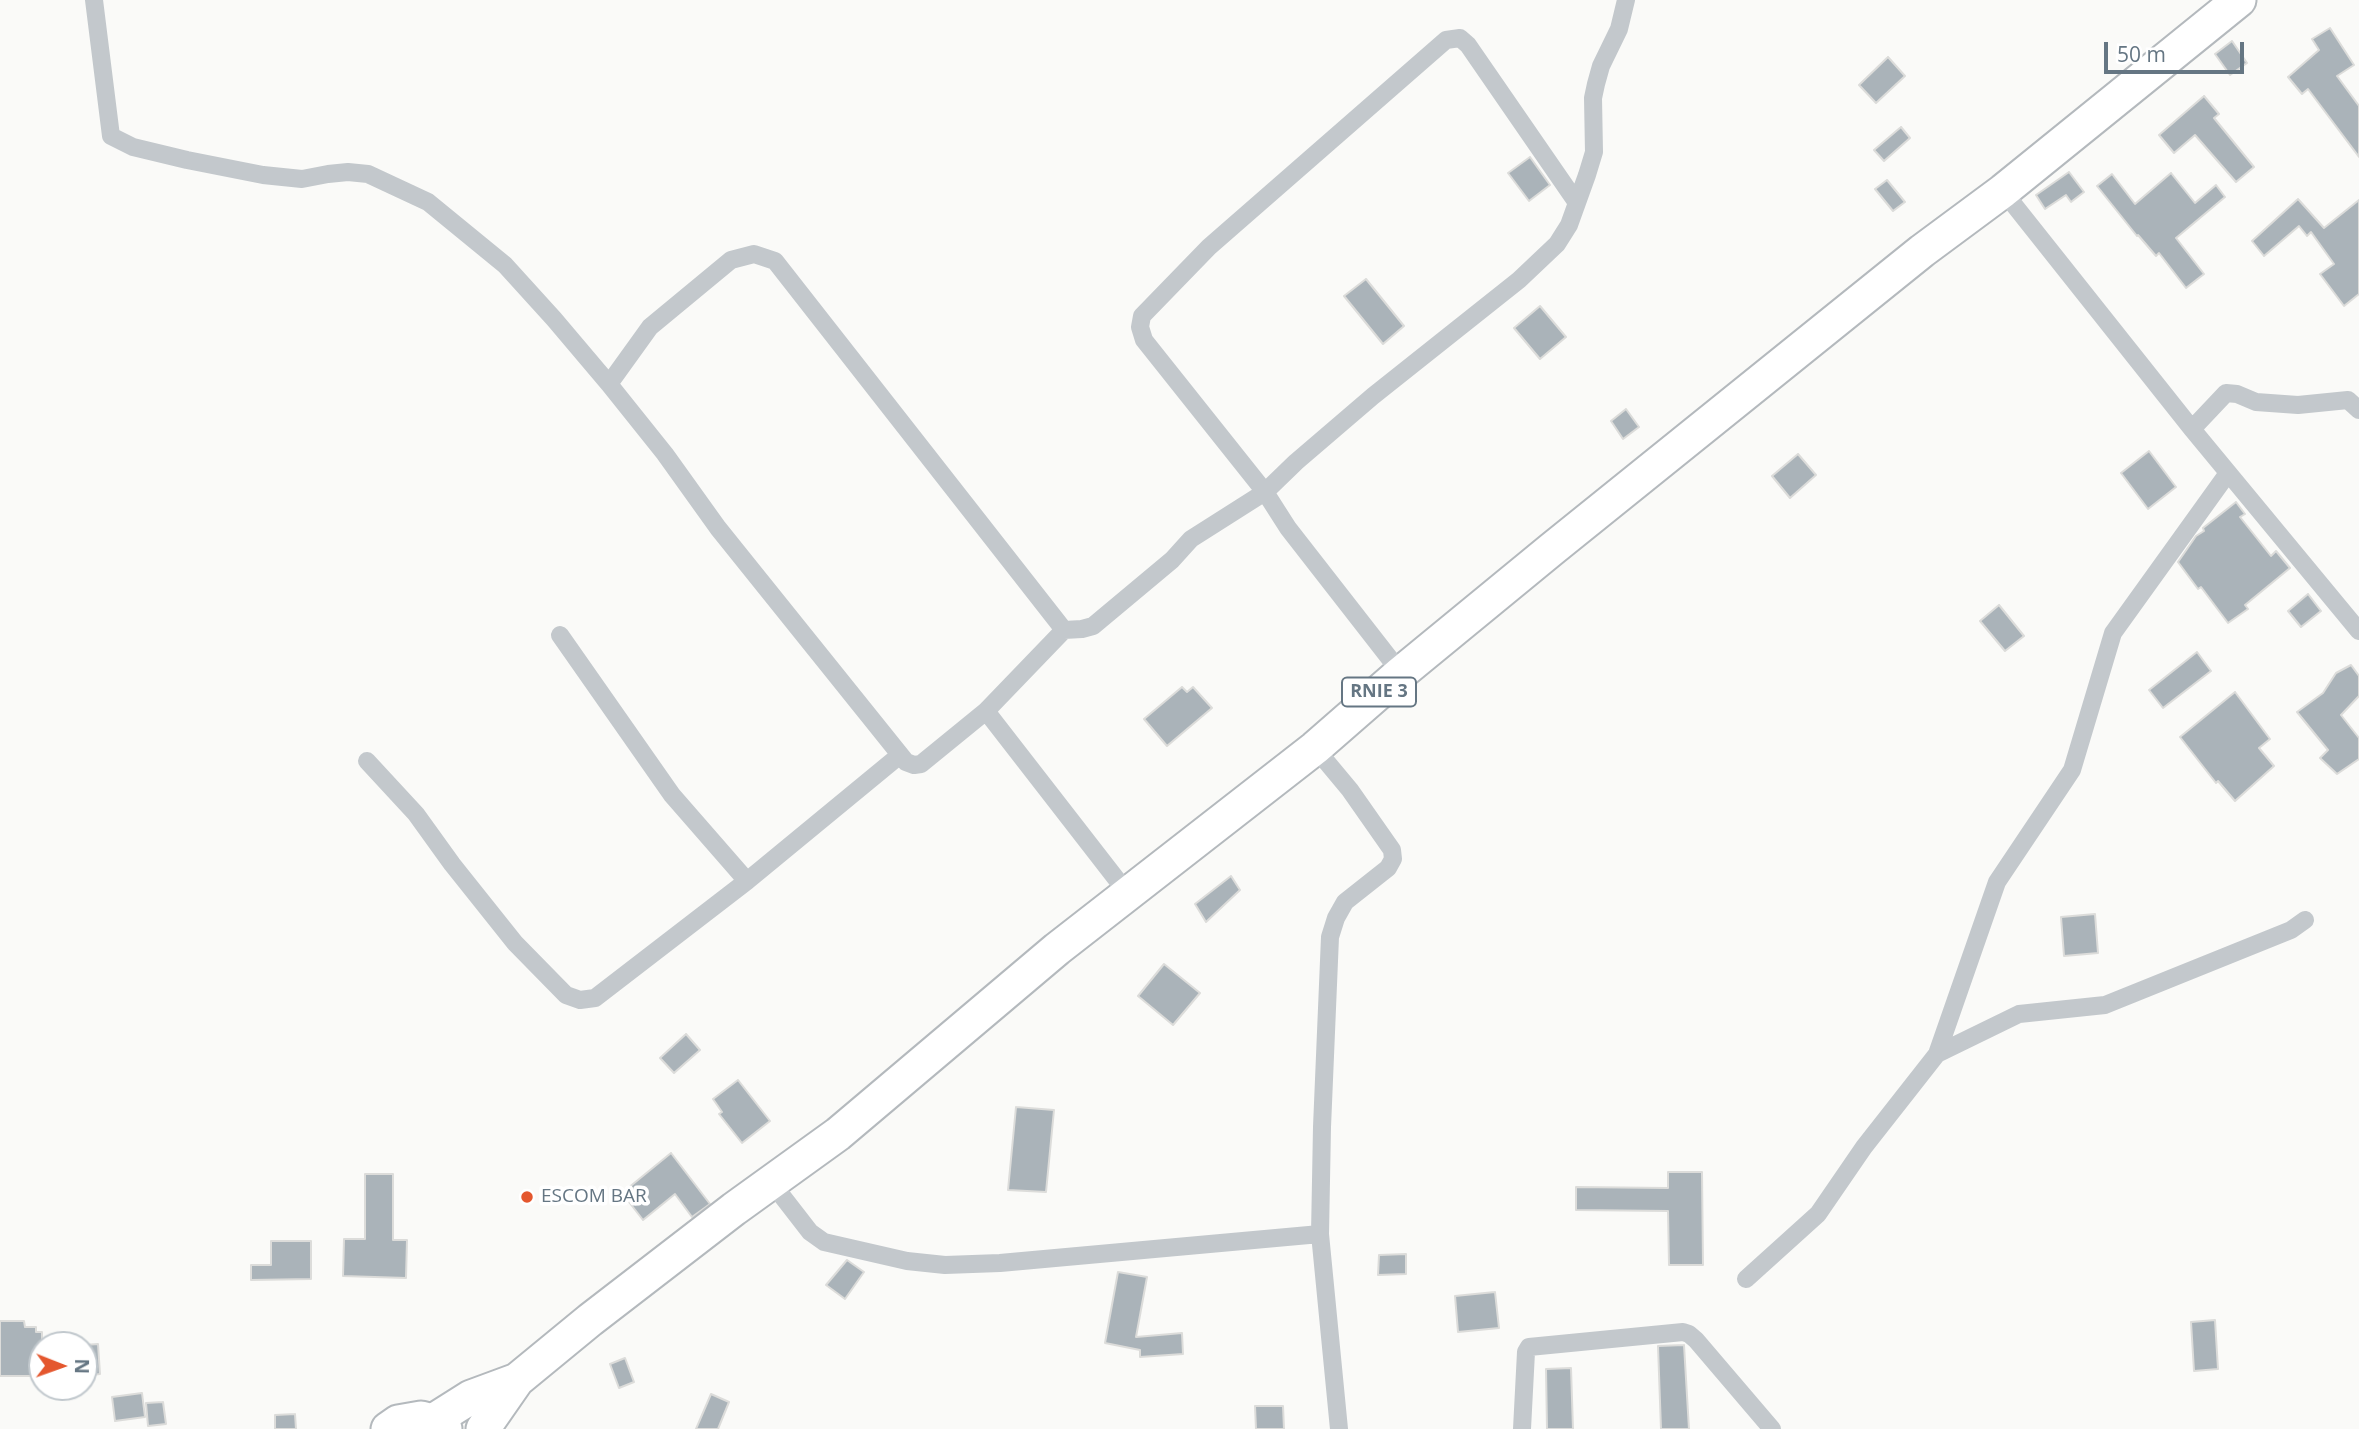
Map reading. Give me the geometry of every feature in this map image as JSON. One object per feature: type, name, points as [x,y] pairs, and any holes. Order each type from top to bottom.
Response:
[{"type":"highway","name":"RNIE 3","points":[[483,1429],[517,1380],[590,1320],[734,1209],[838,1134],[1057,949],[1315,748],[1401,673],[1922,251],[2003,191],[2239,0]]},
{"type":"highway","name":"RNIE 3","points":[[439,1425],[471,1397],[517,1380]]},
{"type":"highway","points":[[388,1429],[409,1419],[439,1425]]},
{"type":"street","points":[[94,0],[111,136],[133,147],[263,175],[302,180],[338,173],[368,174],[428,202],[505,265],[554,319],[665,454],[718,528],[900,755],[906,762],[914,765],[921,764],[986,711],[1064,630],[1093,626],[1172,560],[1191,539],[1265,492],[1373,396],[1519,280],[1557,244],[1569,225],[1594,152],[1593,98],[1601,66],[1619,29],[1626,0]]},
{"type":"street","points":[[1401,673],[1288,528],[1265,492],[1144,340],[1140,327],[1142,316],[1209,247],[1446,40],[1460,38],[1468,45],[1577,203]]},
{"type":"street","points":[[2003,191],[2192,429],[2359,631]]},
{"type":"street","points":[[609,384],[650,327],[731,260],[754,254],[775,261],[1064,630]]},
{"type":"street","points":[[2192,429],[2226,393],[2237,394],[2256,402],[2298,405],[2348,400],[2359,410]]},
{"type":"street","points":[[1746,1279],[1818,1214],[1864,1147],[1937,1054],[1997,883],[2072,771],[2113,633],[2228,473]]},
{"type":"street","points":[[560,635],[672,795],[747,881]]},
{"type":"street","points":[[986,711],[1128,894]]},
{"type":"street","points":[[1315,748],[1350,790],[1392,850],[1393,859],[1388,867],[1345,902],[1330,937],[1320,1234],[1339,1429]]},
{"type":"street","points":[[367,761],[416,814],[514,943],[566,995],[580,1000],[595,998],[747,881],[900,755]]},
{"type":"street","points":[[1937,1054],[2019,1014],[2105,1005],[2291,930],[2305,920]]},
{"type":"street","points":[[772,1183],[810,1232],[824,1242],[907,1262],[945,1265],[1000,1264],[1320,1234]]},
{"type":"street","points":[[1522,1429],[1526,1352],[1529,1347],[1683,1332],[1696,1340],[1772,1429]]},
{"type":"building","points":[[2330,28],[2354,65],[2337,76],[2359,106],[2359,157],[2308,89],[2302,94],[2288,77],[2319,50],[2312,39]]},
{"type":"building","points":[[2232,41],[2247,63],[2230,75],[2215,54]]},
{"type":"building","points":[[1888,57],[1905,76],[1876,103],[1859,85]]},
{"type":"building","points":[[2204,96],[2219,114],[2214,118],[2254,167],[2236,182],[2195,135],[2174,153],[2159,135]]},
{"type":"building","points":[[1901,127],[1910,138],[1884,161],[1874,150]]},
{"type":"building","points":[[1530,157],[1550,185],[1529,201],[1508,173]]},
{"type":"building","points":[[2069,172],[2084,192],[2071,202],[2066,195],[2045,209],[2036,195]]},
{"type":"building","points":[[2171,173],[2195,203],[2216,185],[2225,197],[2176,238],[2204,274],[2186,288],[2159,253],[2156,256],[2137,236],[2097,186],[2112,174],[2135,204]]},
{"type":"building","points":[[1887,180],[1905,202],[1893,211],[1875,189]]},
{"type":"building","points":[[2298,199],[2324,228],[2359,200],[2359,294],[2344,306],[2320,274],[2334,264],[2311,232],[2307,236],[2299,226],[2264,256],[2252,241]]},
{"type":"building","points":[[1366,279],[1404,326],[1383,344],[1344,296]]},
{"type":"building","points":[[1540,306],[1566,337],[1540,359],[1514,328]]},
{"type":"building","points":[[1626,409],[1639,427],[1623,439],[1611,421]]},
{"type":"building","points":[[2149,451],[2176,487],[2148,509],[2121,473]]},
{"type":"building","points":[[1798,454],[1816,475],[1790,498],[1772,476]]},
{"type":"building","points":[[2236,502],[2245,514],[2240,517],[2271,556],[2276,551],[2290,568],[2245,605],[2248,609],[2228,623],[2178,562],[2196,536],[2204,531],[2203,528]]},
{"type":"building","points":[[2308,594],[2321,611],[2301,627],[2288,611]]},
{"type":"building","points":[[1999,605],[2024,636],[2005,651],[1980,621]]},
{"type":"building","points":[[2197,652],[2211,671],[2163,708],[2149,690]]},
{"type":"building","points":[[2351,665],[2359,676],[2359,696],[2341,715],[2359,738],[2359,759],[2337,774],[2320,758],[2328,750],[2297,712],[2323,693],[2336,673]]},
{"type":"building","points":[[1182,687],[1187,692],[1193,687],[1212,708],[1167,746],[1144,719]]},
{"type":"building","points":[[2235,692],[2270,739],[2259,748],[2274,766],[2235,801],[2218,781],[2216,783],[2180,737]]},
{"type":"building","points":[[1231,876],[1240,890],[1206,922],[1195,904]]},
{"type":"building","points":[[2095,914],[2098,953],[2064,956],[2061,917]]},
{"type":"building","points":[[1164,964],[1200,993],[1173,1025],[1138,996]]},
{"type":"building","points":[[686,1034],[700,1050],[674,1073],[660,1058]]},
{"type":"building","points":[[738,1080],[770,1121],[742,1143],[719,1114],[722,1112],[713,1099]]},
{"type":"building","points":[[1016,1107],[1054,1110],[1046,1192],[1008,1190]]},
{"type":"building","points":[[671,1153],[710,1204],[692,1217],[675,1194],[643,1220],[622,1193]]},
{"type":"building","points":[[1668,1172],[1702,1172],[1703,1265],[1669,1265],[1668,1211],[1576,1210],[1576,1187],[1668,1188]]},
{"type":"building","points":[[365,1174],[393,1174],[393,1240],[407,1240],[406,1278],[343,1276],[344,1239],[365,1239]]},
{"type":"building","points":[[271,1241],[311,1241],[311,1279],[251,1280],[251,1265],[271,1265]]},
{"type":"building","points":[[1406,1254],[1406,1274],[1378,1275],[1379,1255]]},
{"type":"building","points":[[847,1260],[864,1272],[845,1299],[826,1285]]},
{"type":"building","points":[[1118,1272],[1147,1277],[1136,1337],[1182,1333],[1183,1354],[1140,1357],[1140,1350],[1105,1343]]},
{"type":"building","points":[[1495,1292],[1499,1328],[1458,1332],[1455,1296]]},
{"type":"building","points":[[2215,1320],[2218,1369],[2194,1371],[2191,1322]]},
{"type":"building","points":[[0,1321],[24,1321],[25,1327],[36,1327],[36,1331],[28,1331],[28,1376],[0,1376]]},
{"type":"building","points":[[1684,1345],[1689,1429],[1661,1429],[1658,1346]]},
{"type":"building","points":[[625,1358],[634,1382],[619,1388],[610,1364]]},
{"type":"building","points":[[1571,1368],[1573,1429],[1547,1429],[1546,1369]]},
{"type":"building","points":[[142,1393],[145,1417],[115,1421],[112,1397]]},
{"type":"building","points":[[711,1394],[729,1402],[718,1429],[696,1429]]},
{"type":"building","points":[[163,1402],[166,1424],[148,1426],[146,1403]]},
{"type":"building","points":[[1255,1406],[1283,1406],[1284,1429],[1256,1429]]},
{"type":"building","points":[[295,1414],[296,1429],[275,1429],[275,1415]]},
{"type":"place","name":"ESCOM BAR","points":[[527,1197]]}]
